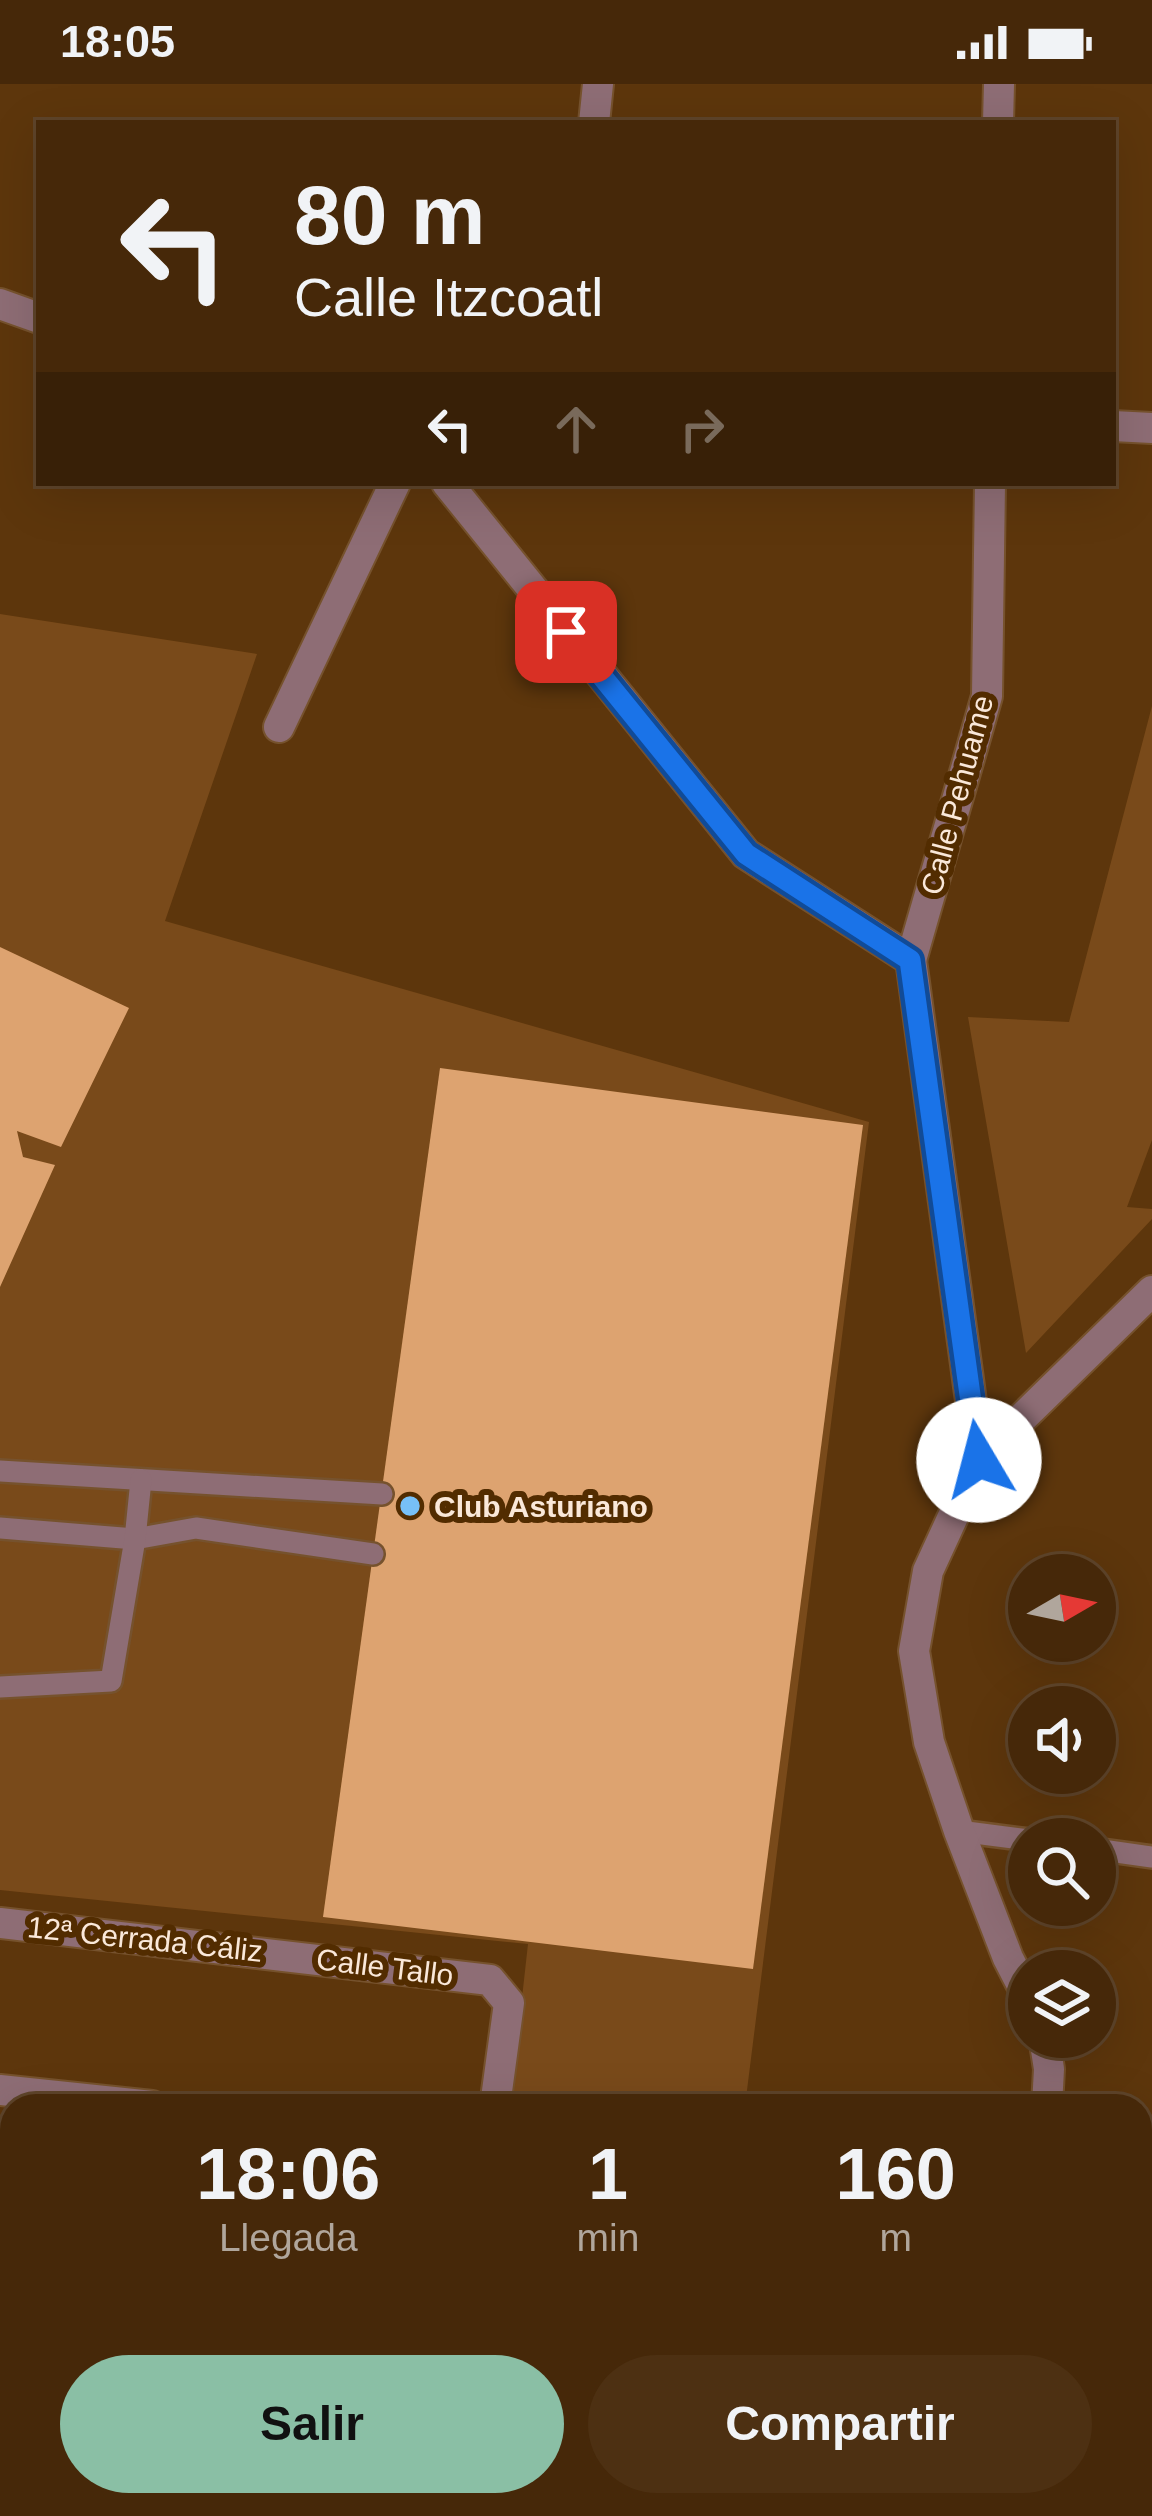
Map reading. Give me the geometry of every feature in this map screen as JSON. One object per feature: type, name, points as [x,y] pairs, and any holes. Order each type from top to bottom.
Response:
[{"type":"street","points":[[594,120],[598,84]]},
{"type":"street","points":[[998,120],[999,84]]},
{"type":"street","points":[[0,304],[36,317]]},
{"type":"street","points":[[1116,426],[1152,428]]},
{"type":"street","points":[[279,727],[393,486]]},
{"type":"street","points":[[448,486],[746,854],[910,960],[979,1460]]},
{"type":"street","name":"Calle Pehuame","points":[[910,960],[987,696],[990,486]]},
{"type":"street","points":[[1008,1958],[929,1742],[914,1651],[928,1571],[979,1460],[1152,1291]]},
{"type":"street","name":"12ª Cerrada Cáliz","points":[[0,1923],[289,1955]]},
{"type":"street","name":"Calle Tallo","points":[[289,1955],[490,1980],[509,2003],[497,2094]]},
{"type":"street","points":[[1047,2058],[1048,2094]]},
{"type":"street","points":[[0,2090],[38,2094]]},
{"type":"lane","points":[[0,1471],[382,1494]]},
{"type":"lane","points":[[0,1687],[112,1681],[141,1480]]},
{"type":"lane","points":[[0,1528],[135,1539],[196,1528],[373,1555]]},
{"type":"lane","points":[[959,1831],[1008,1837]]},
{"type":"lane","points":[[1116,1852],[1152,1857]]},
{"type":"shaded area","name":"Club Asturiano","points":[[0,614],[257,654],[165,921],[869,1122],[747,2094],[511,2094],[528,1944],[0,1890]]},
{"type":"shaded area","points":[[1152,706],[1152,1140],[1127,1207],[1152,1209],[1152,1219],[1026,1353],[968,1017],[1069,1022]]},
{"type":"building","points":[[0,947],[129,1008],[61,1147],[17,1131],[23,1157],[55,1165],[0,1287]]},
{"type":"building","points":[[440,1068],[863,1125],[753,1969],[323,1917]]},
{"type":"place","name":"Club Asturiano","points":[[410,1506]]},
{"type":"route","points":[[566,632],[746,854],[910,960],[979,1460]]}]
